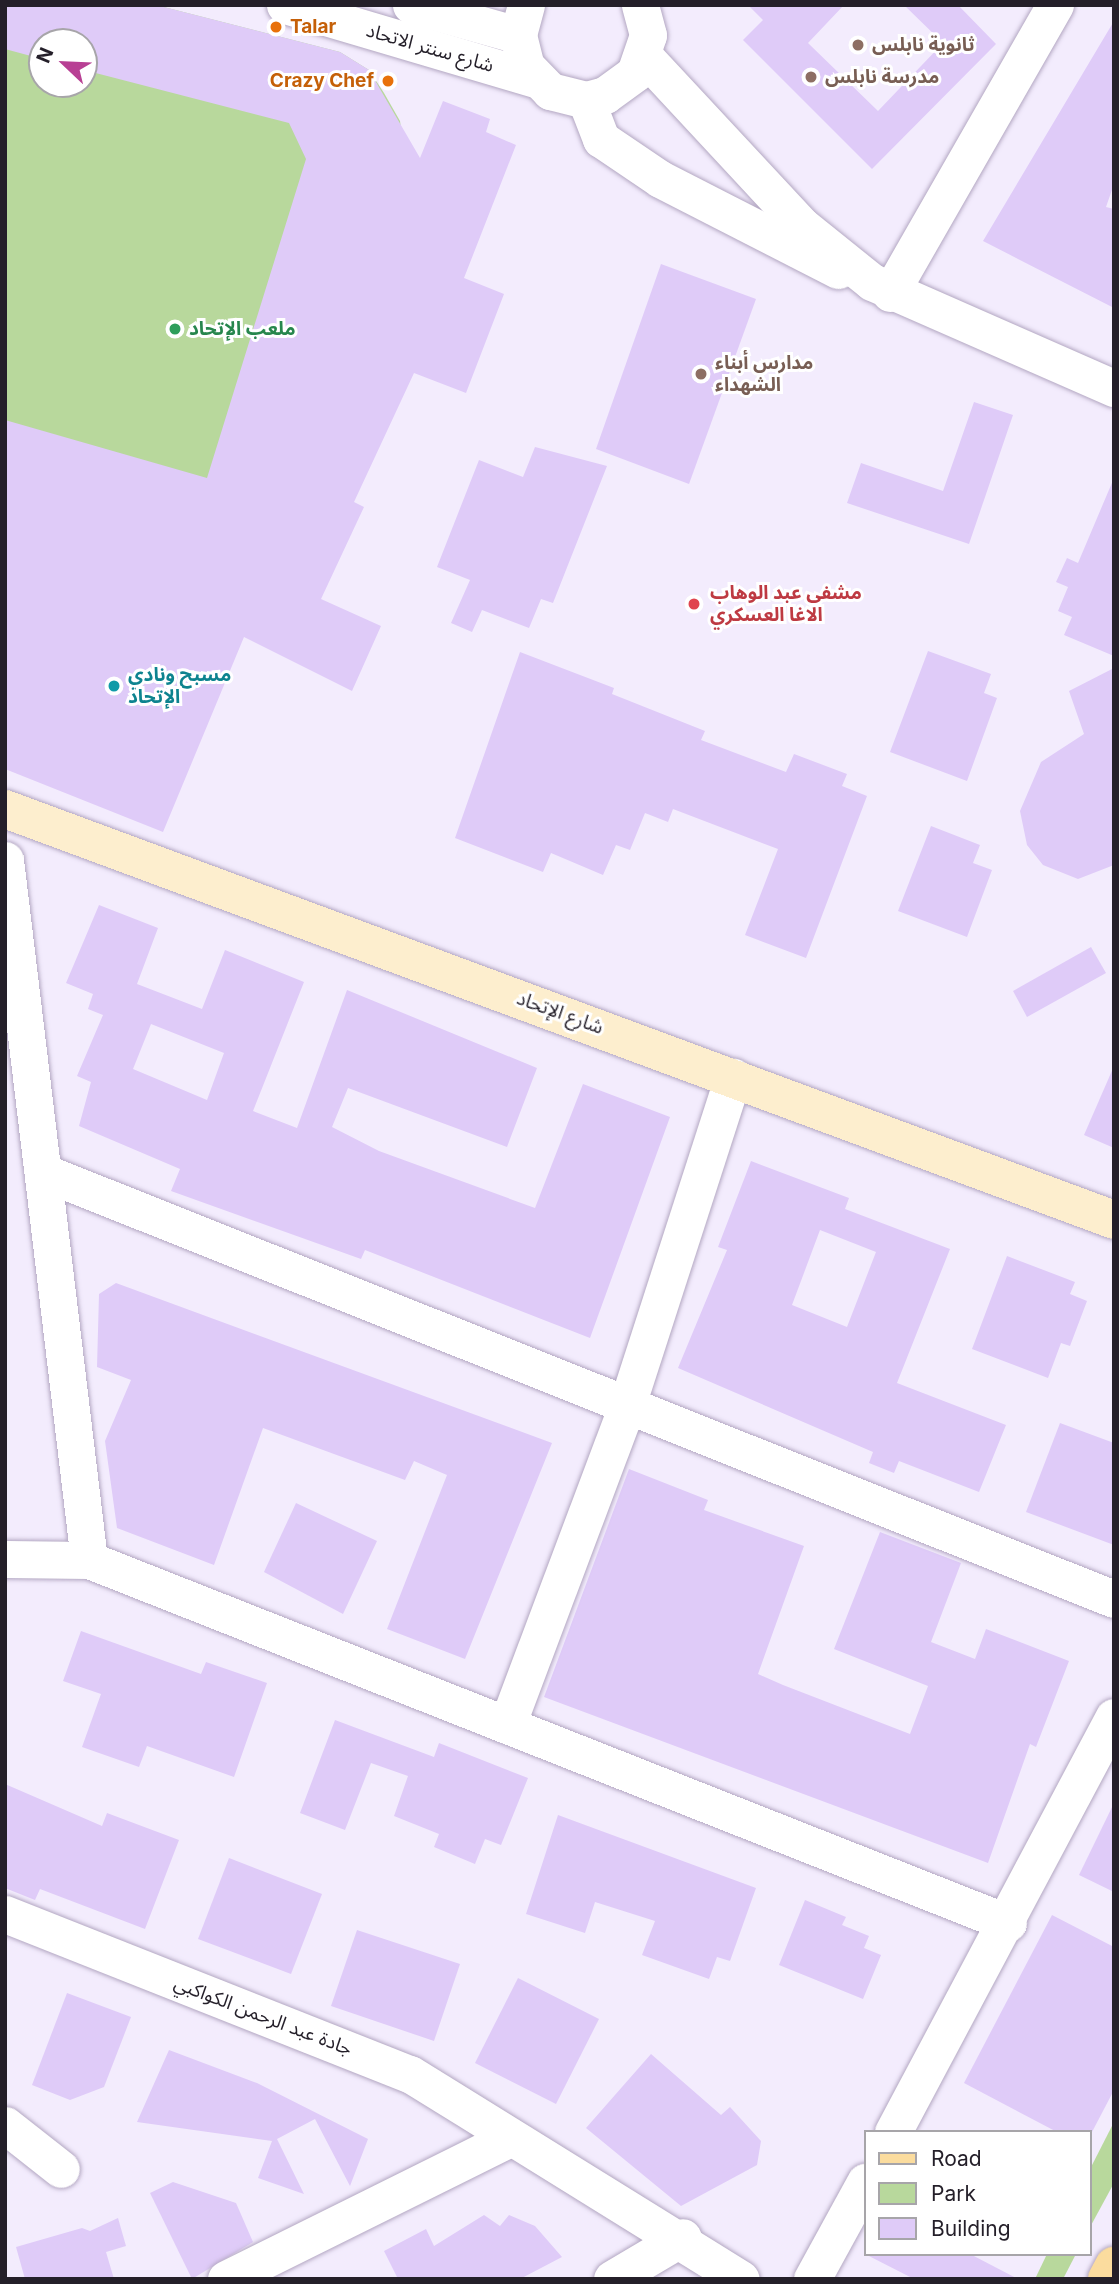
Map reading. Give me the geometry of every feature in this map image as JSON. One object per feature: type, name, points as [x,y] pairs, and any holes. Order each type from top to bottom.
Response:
[{"type":"main road","points":[[1107,2279],[1114,2266]]},
{"type":"street","name":"شارع سنتر الاتحاد","points":[[285,5],[535,79],[550,91],[586,100]]},
{"type":"street","name":"شارع سنتر الاتحاد","points":[[411,5],[522,20]]},
{"type":"street","points":[[640,5],[648,35],[644,56],[622,86],[586,100],[601,139],[660,179],[789,250],[1114,388]]},
{"type":"street","points":[[881,288],[1055,5]]},
{"type":"street","points":[[522,20],[535,79]]},
{"type":"street","points":[[644,56],[801,225],[881,288]]},
{"type":"street","name":"شارع الإتحاد","points":[[6,817],[733,1077],[1114,1220]]},
{"type":"street","points":[[5,860],[89,1560]]},
{"type":"street","points":[[507,1725],[627,1405],[733,1077]]},
{"type":"street","points":[[43,1172],[1114,1599]]},
{"type":"street","points":[[5,1559],[89,1560],[1008,1923]]},
{"type":"street","points":[[894,2130],[1008,1923],[1114,1717]]},
{"type":"street","name":"جادة عبد الرحمن الكواكبي","points":[[5,1914],[410,2074],[508,2139],[683,2237],[741,2279]]},
{"type":"street","points":[[5,2125],[61,2169]]},
{"type":"street","points":[[226,2279],[508,2139]]},
{"type":"street","points":[[812,2279],[864,2184]]},
{"type":"street","points":[[612,2279],[683,2237]]},
{"type":"green space","name":"ملعب الإتحاد","points":[[5,5],[156,5],[340,52],[369,70],[400,121],[405,156],[285,505],[5,502]]},
{"type":"green space","points":[[1114,2122],[1114,2183],[1091,2225],[1091,2167]]},
{"type":"green space","points":[[1046,2256],[1075,2256],[1063,2279],[1035,2279]]},
{"type":"building","points":[[5,5],[156,5],[340,52],[369,70],[420,158],[443,101],[490,119],[486,132],[516,145],[464,278],[504,294],[466,393],[414,373],[354,502],[364,507],[321,599],[381,626],[352,691],[244,637],[163,832],[5,769],[5,420],[207,478],[306,159],[289,123],[98,74],[98,28],[28,28],[28,55],[5,49]]},
{"type":"building","name":"مدرسة نابلس","points":[[748,5],[844,5],[808,43],[878,111],[943,43],[904,5],[958,5],[996,44],[872,169],[743,40],[763,20]]},
{"type":"building","points":[[1114,21],[1114,184],[1106,207],[1114,209],[1114,308],[983,241]]},
{"type":"building","points":[[661,264],[756,299],[689,484],[596,449]]},
{"type":"building","points":[[974,402],[1013,415],[969,544],[847,503],[861,463],[943,491]]},
{"type":"building","points":[[535,447],[607,466],[553,603],[541,599],[529,628],[482,610],[472,632],[451,623],[470,580],[437,567],[479,460],[523,477]]},
{"type":"building","points":[[1114,478],[1114,656],[1064,635],[1072,617],[1058,611],[1068,587],[1056,582],[1067,558],[1078,563]]},
{"type":"building","points":[[928,651],[991,674],[984,693],[997,698],[967,781],[890,752]]},
{"type":"building","points":[[520,652],[614,688],[612,694],[705,731],[701,740],[786,772],[794,754],[847,774],[842,786],[867,796],[806,958],[745,935],[778,849],[673,809],[668,822],[645,813],[630,850],[616,845],[603,875],[551,853],[543,872],[455,838]]},
{"type":"building","points":[[1114,668],[1114,865],[1078,879],[1043,865],[1027,845],[1020,811],[1041,762],[1084,734],[1069,691]]},
{"type":"building","points":[[931,826],[980,845],[973,863],[992,870],[967,937],[898,911]]},
{"type":"building","points":[[99,905],[158,928],[137,984],[202,1009],[225,950],[304,982],[253,1111],[297,1128],[347,990],[537,1068],[507,1147],[348,1088],[332,1127],[379,1151],[535,1208],[583,1084],[670,1117],[590,1338],[365,1250],[361,1259],[171,1191],[180,1169],[79,1126],[91,1082],[77,1076],[103,1015],[88,1009],[93,994],[66,983]],"holes":[[[151,1024],[224,1053],[207,1100],[133,1069]]]},
{"type":"building","points":[[1091,947],[1106,973],[1027,1017],[1013,991]]},
{"type":"building","points":[[1114,1066],[1114,1148],[1084,1135]]},
{"type":"building","points":[[751,1161],[849,1198],[845,1209],[950,1249],[897,1383],[1006,1425],[979,1492],[899,1461],[894,1473],[869,1463],[873,1452],[678,1368],[727,1250],[718,1247]],"holes":[[[820,1230],[876,1252],[847,1327],[792,1305]]]},
{"type":"building","points":[[1007,1256],[1075,1282],[1070,1294],[1087,1301],[1070,1346],[1061,1343],[1048,1378],[972,1349]]},
{"type":"building","points":[[116,1283],[552,1443],[465,1659],[387,1629],[447,1475],[414,1461],[405,1480],[263,1428],[214,1565],[117,1528],[105,1441],[131,1380],[97,1367],[99,1294]]},
{"type":"building","points":[[1060,1423],[1114,1443],[1114,1545],[1026,1512]]},
{"type":"building","points":[[629,1469],[708,1500],[704,1510],[804,1546],[758,1674],[783,1685],[910,1734],[928,1686],[834,1649],[880,1532],[961,1563],[931,1642],[975,1659],[986,1629],[1069,1661],[1036,1747],[1030,1744],[988,1863],[544,1697]]},
{"type":"building","points":[[296,1503],[377,1541],[343,1614],[264,1572]]},
{"type":"building","points":[[81,1631],[201,1674],[206,1662],[267,1683],[234,1777],[147,1746],[139,1767],[82,1747],[101,1694],[63,1681]]},
{"type":"building","points":[[335,1720],[434,1757],[439,1743],[528,1778],[501,1845],[485,1839],[475,1864],[434,1847],[439,1834],[394,1816],[408,1776],[371,1763],[345,1830],[300,1813]]},
{"type":"building","points":[[5,1784],[102,1826],[107,1813],[179,1840],[145,1929],[40,1889],[35,1900],[5,1888]]},
{"type":"building","points":[[1114,1803],[1114,1892],[1079,1875]]},
{"type":"building","points":[[558,1815],[756,1888],[730,1961],[717,1957],[709,1979],[642,1955],[655,1921],[595,1902],[585,1933],[526,1914]]},
{"type":"building","points":[[229,1858],[322,1894],[291,1974],[198,1939]]},
{"type":"building","points":[[805,1900],[846,1917],[842,1925],[869,1936],[864,1948],[881,1955],[863,1999],[779,1965]]},
{"type":"building","points":[[1052,1915],[1114,1947],[1114,2090],[1092,2132],[1053,2130],[964,2083]]},
{"type":"building","points":[[357,1930],[460,1964],[434,2041],[331,2006]]},
{"type":"building","points":[[518,1978],[599,2019],[556,2104],[475,2063]]},
{"type":"building","points":[[67,1993],[131,2017],[104,2087],[70,2100],[32,2085]]},
{"type":"building","points":[[169,2050],[257,2083],[368,2139],[350,2186],[315,2119],[277,2139],[304,2194],[258,2178],[272,2141],[137,2122]]},
{"type":"building","points":[[651,2054],[721,2115],[730,2107],[761,2141],[757,2165],[681,2206],[586,2128]]},
{"type":"building","points":[[173,2182],[236,2203],[253,2242],[192,2279],[150,2193]]},
{"type":"building","points":[[484,2215],[500,2226],[509,2215],[535,2226],[562,2257],[520,2279],[398,2279],[384,2251],[426,2229],[434,2246]]},
{"type":"building","points":[[118,2218],[126,2246],[106,2252],[114,2279],[25,2279],[16,2247],[82,2228],[90,2231]]},
{"type":"building","points":[[869,2256],[974,2256],[1018,2279],[914,2279]]},
{"type":"place","name":"Talar","points":[[276,27]]},
{"type":"place","name":"ثانوية نابلس","points":[[858,45]]},
{"type":"place","name":"مدرسة نابلس","points":[[811,77]]},
{"type":"place","name":"Crazy Chef","points":[[388,81]]},
{"type":"place","name":"ملعب الإتحاد","points":[[175,329]]},
{"type":"place","name":"مدارس أبناء الشهداء","points":[[701,374]]},
{"type":"place","name":"مشفى عبد الوهاب الاغا العسكري","points":[[694,604]]},
{"type":"place","name":"مسبح ونادي الإتحاد","points":[[114,686]]}]
